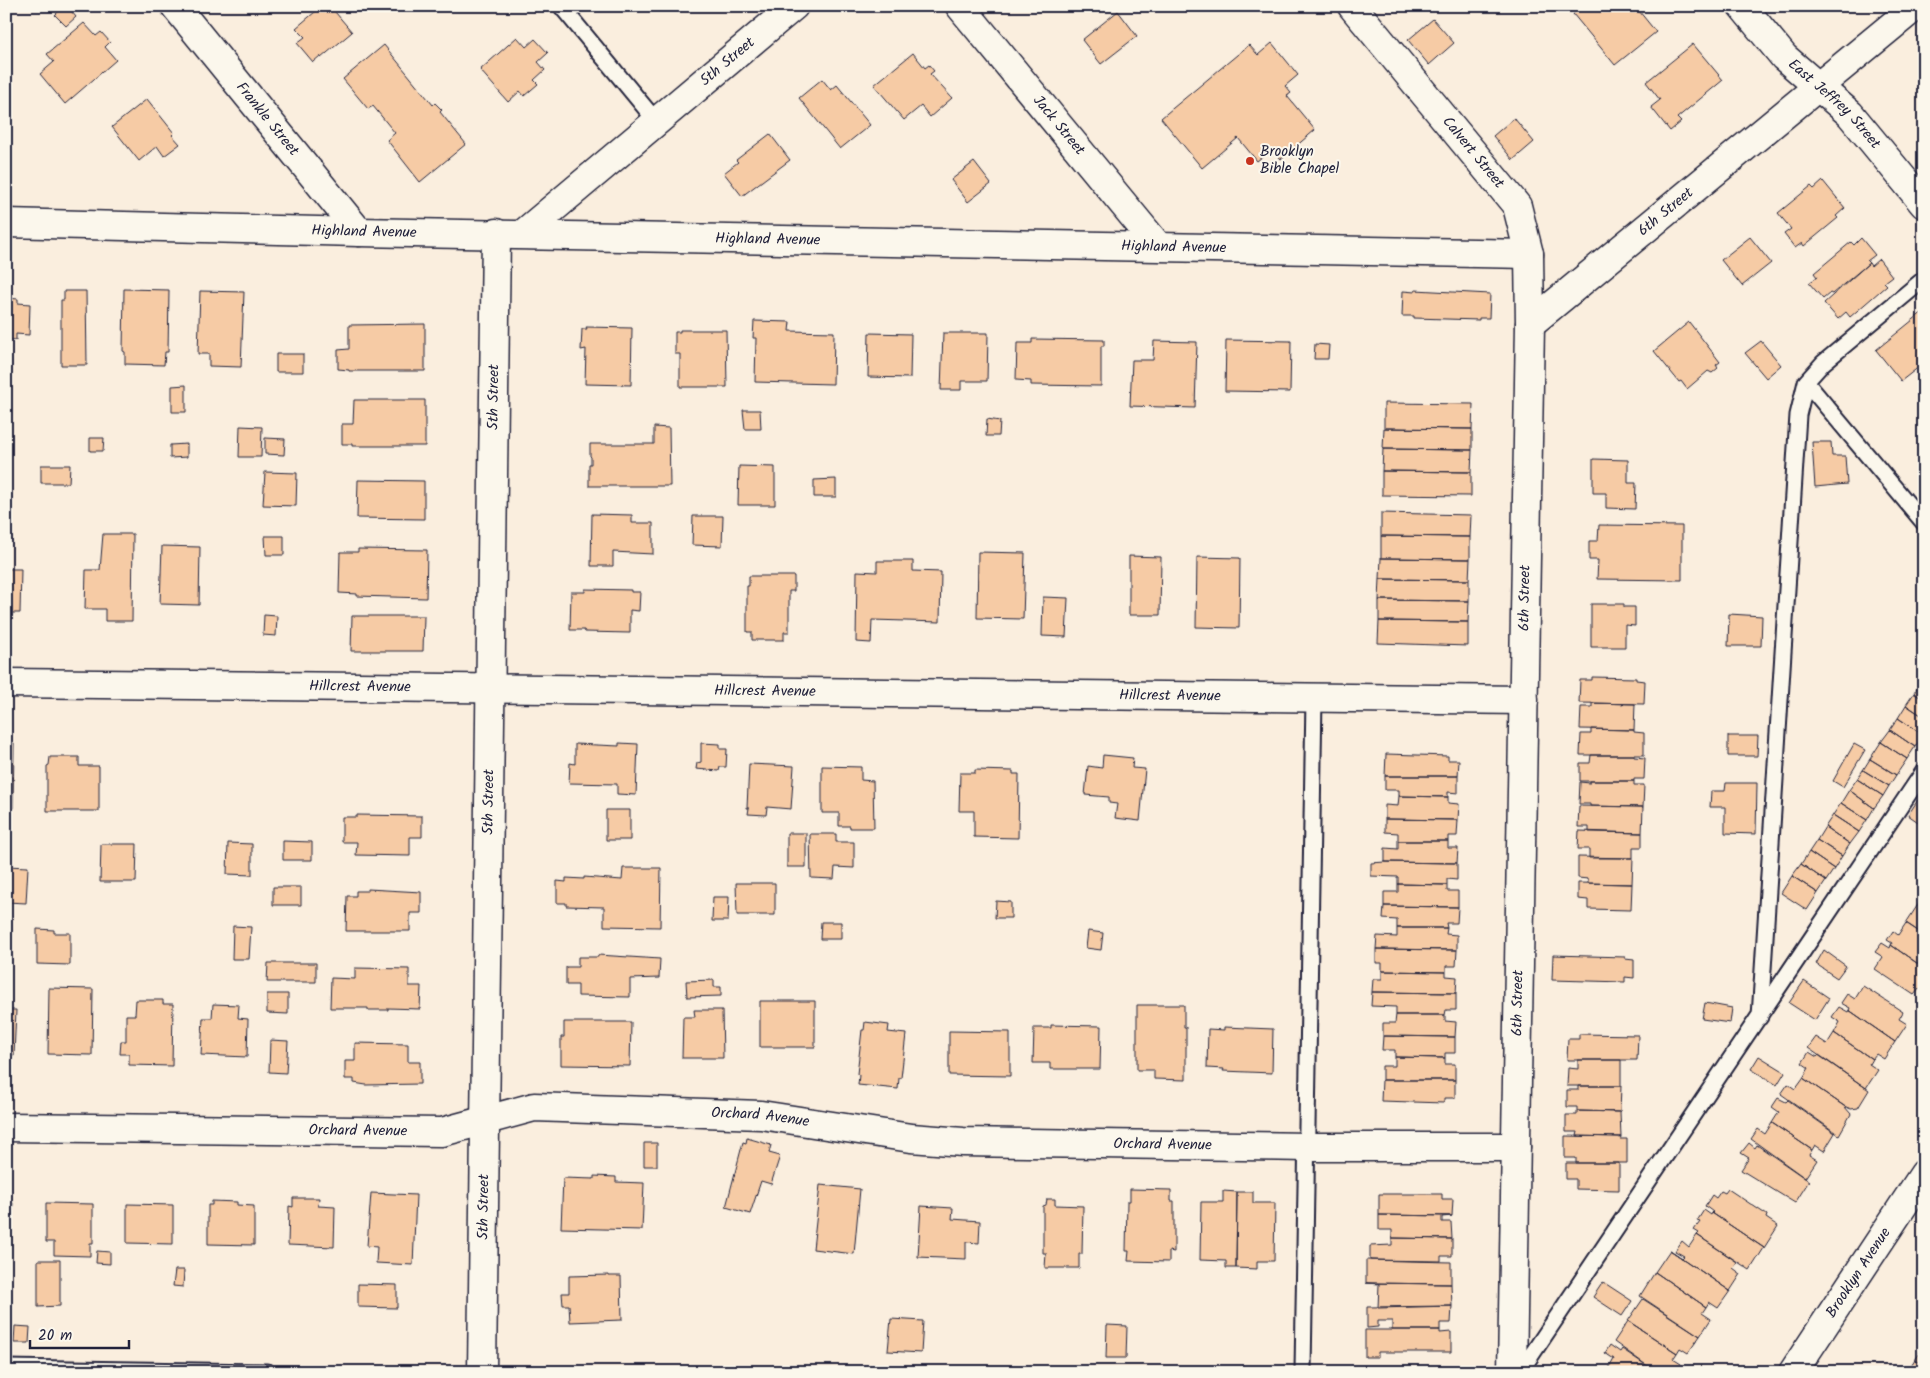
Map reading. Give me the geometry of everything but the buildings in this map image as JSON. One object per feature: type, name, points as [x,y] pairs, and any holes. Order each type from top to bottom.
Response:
[{"type":"street","name":"Frankle Street","points":[[175,6],[359,232]]},
{"type":"street","name":"5th Street","points":[[524,234],[794,6]]},
{"type":"street","name":"Jack Street","points":[[960,6],[1158,246]]},
{"type":"street","name":"Calvert Street","points":[[1352,6],[1517,206],[1529,254],[1530,324]]},
{"type":"street","name":"East Jeffrey Street","points":[[1742,6],[1784,57],[1850,114],[1924,204]]},
{"type":"street","name":"6th Street","points":[[1512,1372],[1530,324],[1916,6]]},
{"type":"street","name":"Highland Avenue","points":[[6,223],[359,232],[496,233],[1529,254]]},
{"type":"street","name":"5th Street","points":[[482,1372],[496,233]]},
{"type":"street","name":"Hillcrest Avenue","points":[[6,683],[1524,700]]},
{"type":"street","name":"Orchard Avenue","points":[[6,1127],[442,1132],[534,1107],[760,1115],[911,1138],[963,1142],[1308,1147],[1516,1147]]},
{"type":"street","name":"Brooklyn Avenue","points":[[1793,1372],[1924,1174]]},
{"type":"lane","points":[[561,6],[656,121]]},
{"type":"lane","points":[[1760,1017],[1798,415],[1806,382],[1823,363],[1924,279]]},
{"type":"lane","points":[[1806,382],[1924,523]]},
{"type":"lane","points":[[1303,1370],[1314,698]]},
{"type":"lane","points":[[1520,1372],[1924,771]]},
{"type":"lane","points":[[6,1368],[267,1372]]},
{"type":"place","name":"Brooklyn Bible Chapel","points":[[1250,161]]}]
